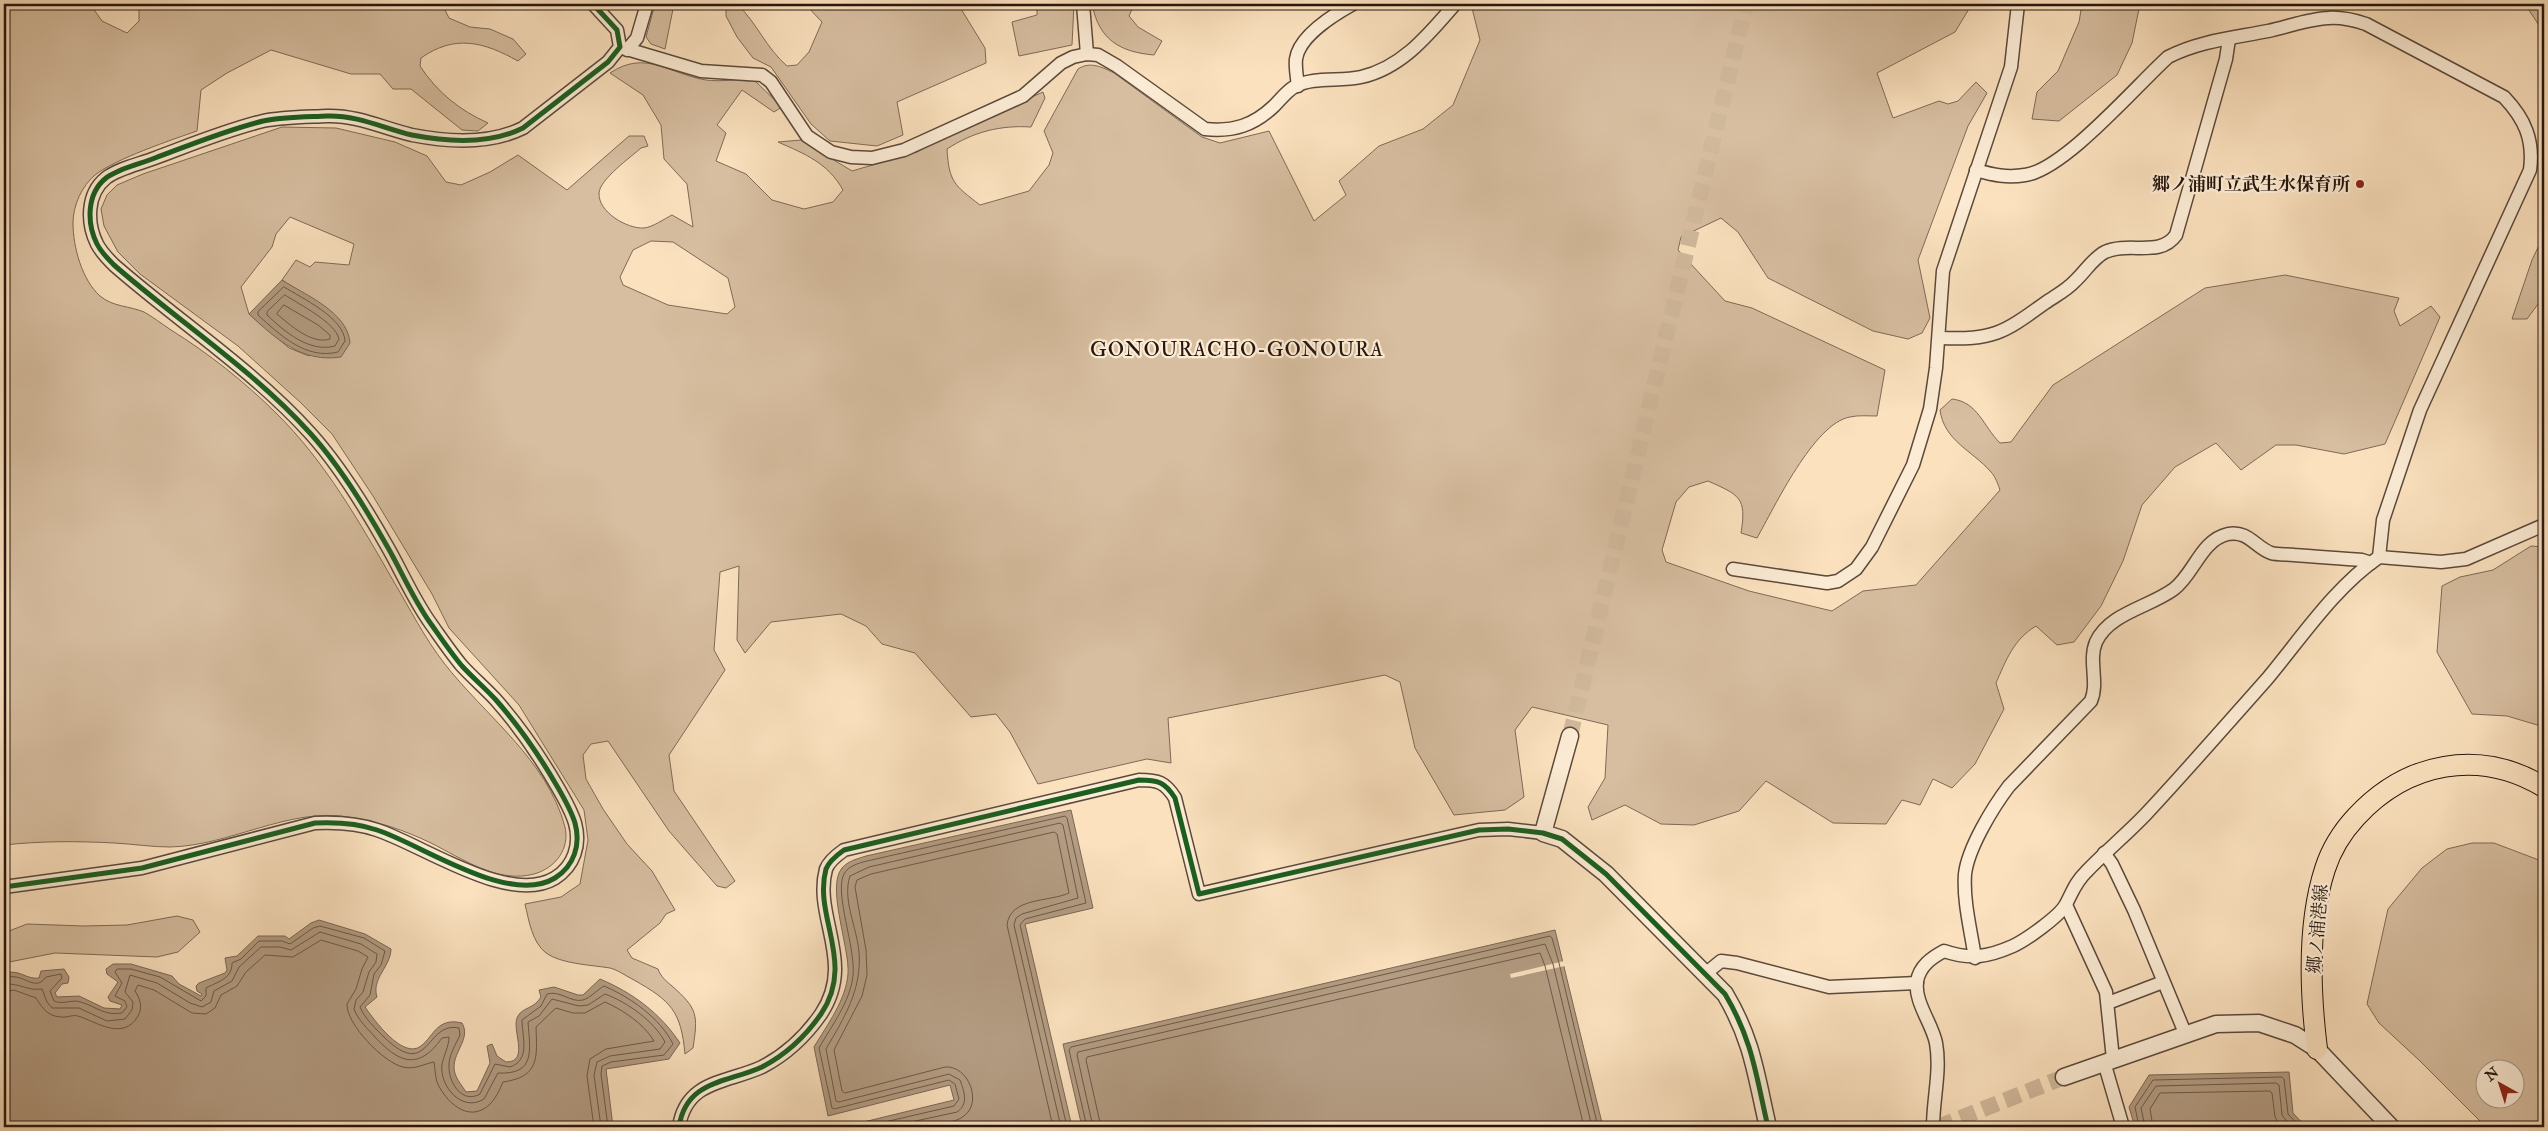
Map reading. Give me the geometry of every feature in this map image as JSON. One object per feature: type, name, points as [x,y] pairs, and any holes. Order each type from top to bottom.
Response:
[{"type":"main road","name":"郷ノ浦港線","points":[[2317,1049],[2314,1027],[2313,949],[2319,889],[2325,867],[2349,825],[2389,787],[2434,769],[2458,765],[2484,766],[2507,770],[2544,787]]},
{"type":"street","points":[[593,4],[617,30],[624,49]]},
{"type":"street","points":[[4,887],[142,868],[270,833],[315,823],[330,823],[380,831],[479,874],[516,885],[527,886],[547,882],[565,870],[572,861],[577,850],[575,822],[545,765],[521,730],[495,699],[462,666],[430,623],[412,596],[387,546],[335,464],[311,434],[280,402],[114,265],[98,246],[91,229],[89,211],[92,198],[106,178],[213,136],[264,121],[328,116],[352,118],[412,135],[446,140],[492,139],[508,135],[523,128],[637,38],[647,4]]},
{"type":"street","points":[[1083,4],[1087,54]]},
{"type":"street","points":[[1298,86],[1296,59],[1299,49],[1323,23],[1353,4]]},
{"type":"street","points":[[624,49],[701,71],[762,75],[779,93],[807,136],[820,147],[851,157],[872,158],[904,150],[1023,96],[1061,63],[1073,57],[1087,54],[1098,56],[1117,66],[1206,129],[1222,131],[1245,126],[1262,117],[1293,88],[1314,81],[1361,77],[1393,64],[1417,46],[1455,4]]},
{"type":"street","points":[[1733,569],[1827,583],[1838,581],[1856,569],[1872,547],[1913,465],[1930,409],[1940,338],[1943,272],[2011,67],[2018,4]]},
{"type":"street","points":[[1933,1127],[1938,1077],[1936,1043],[1929,1019],[1919,998],[1917,982],[1921,970],[1927,961],[1944,951],[1962,957],[1975,958],[2014,945],[2046,923],[2066,905],[2073,887],[2104,853],[2145,815],[2266,679],[2347,583],[2375,560],[2383,520],[2420,410],[2530,170],[2532,148],[2529,137],[2516,110],[2504,98],[2366,24],[2349,19],[2328,18],[2229,39],[2207,41],[2185,48],[2168,57],[2061,159],[2041,170],[2026,175],[1998,177],[1976,170]]},
{"type":"street","points":[[1940,338],[1974,339],[1999,334],[2074,282],[2104,252],[2116,248],[2163,247],[2170,243],[2176,235],[2198,160],[2226,60],[2229,39]]},
{"type":"street","points":[[1975,958],[1965,894],[1965,874],[1969,856],[2001,796],[2091,702],[2095,685],[2093,654],[2096,642],[2109,626],[2172,591],[2183,580],[2206,547],[2216,539],[2228,534],[2240,533],[2272,553],[2362,560],[2442,562],[2483,554],[2544,525]]},
{"type":"street","points":[[1543,833],[1570,736]]},
{"type":"street","points":[[679,1127],[684,1108],[703,1088],[760,1068],[790,1050],[808,1032],[822,1012],[830,996],[835,964],[824,893],[826,874],[827,868],[835,857],[844,850],[1139,780],[1158,780],[1168,785],[1175,798],[1199,894],[1478,830],[1508,829],[1543,833],[1562,839],[1606,874],[1725,994],[1736,1013],[1749,1043],[1768,1127]]},
{"type":"street","points":[[2104,853],[2112,864],[2134,910],[2185,1033]]},
{"type":"street","points":[[2066,905],[2106,992],[2108,1003],[2109,1060],[2123,1127]]},
{"type":"street","points":[[1705,974],[1721,961],[1737,963],[1828,987],[1917,982]]},
{"type":"street","points":[[2108,1003],[2163,982]]},
{"type":"street","points":[[2064,1077],[2185,1033],[2216,1024],[2259,1024],[2294,1036],[2317,1049],[2391,1127]]},
{"type":"shaded area","points":[[4,4],[90,4],[102,21],[127,33],[139,21],[139,4],[442,4],[449,18],[470,27],[490,29],[513,39],[526,54],[518,61],[481,45],[458,43],[434,50],[421,58],[420,66],[441,92],[458,106],[488,123],[478,131],[462,130],[411,89],[393,89],[380,74],[351,74],[271,50],[227,73],[201,90],[197,131],[129,156],[104,169],[90,179],[79,196],[73,216],[73,232],[84,272],[88,281],[100,296],[110,302],[144,312],[226,368],[276,413],[326,472],[355,515],[418,623],[444,663],[513,739],[544,780],[556,803],[566,835],[560,856],[549,867],[534,874],[520,876],[494,873],[401,830],[359,819],[326,815],[304,817],[192,845],[163,847],[73,842],[4,845]]},
{"type":"shaded area","points":[[655,4],[674,4],[665,49],[651,44],[646,37]]},
{"type":"shaded area","points":[[726,4],[737,4],[744,11],[773,51],[787,66],[797,65],[809,52],[822,22],[805,4],[958,4],[985,48],[986,63],[897,102],[903,135],[877,146],[830,141],[811,124],[771,67],[753,58],[737,37],[726,16]]},
{"type":"shaded area","points":[[1037,4],[1074,4],[1072,45],[1019,56],[1012,22],[1037,15]]},
{"type":"shaded area","points":[[1092,4],[1176,4],[1167,9],[1133,7],[1129,16],[1138,27],[1162,41],[1154,55],[1131,51],[1113,42],[1100,27]]},
{"type":"shaded area","points":[[1475,4],[1972,4],[1955,32],[1877,73],[1893,118],[1939,101],[1948,104],[1958,101],[1976,82],[1987,93],[1968,126],[1918,260],[1930,318],[1922,333],[1908,339],[1873,331],[1768,278],[1738,232],[1721,218],[1681,237],[1678,250],[1725,301],[1752,308],[1885,370],[1877,416],[1850,417],[1836,423],[1823,434],[1796,468],[1757,538],[1741,533],[1743,512],[1741,504],[1734,494],[1708,481],[1689,487],[1676,502],[1662,550],[1666,562],[1749,591],[1832,611],[1863,591],[1916,585],[2000,490],[1991,472],[1960,445],[1947,430],[1940,410],[1952,399],[1961,401],[1974,410],[2000,443],[2011,442],[2053,385],[2205,288],[2285,275],[2399,298],[2394,311],[2400,326],[2431,306],[2440,317],[2385,444],[2344,454],[2296,445],[2276,445],[2241,470],[2216,443],[2175,467],[2142,505],[2123,561],[2101,606],[2074,642],[2057,645],[2036,626],[2028,631],[2011,651],[1996,683],[2004,709],[1975,764],[1952,788],[1933,779],[1920,805],[1902,800],[1886,824],[1833,823],[1766,781],[1739,811],[1694,825],[1661,824],[1625,805],[1592,820],[1588,807],[1605,778],[1608,725],[1532,707],[1515,730],[1524,797],[1505,810],[1454,815],[1415,748],[1400,682],[1385,675],[1168,718],[1171,763],[1147,759],[1038,784],[1010,732],[996,714],[971,717],[915,653],[882,644],[866,626],[841,614],[771,622],[745,653],[737,640],[739,566],[720,572],[714,650],[725,670],[669,755],[674,791],[735,881],[726,888],[717,886],[669,831],[608,741],[591,744],[583,755],[586,779],[603,809],[627,844],[652,871],[675,910],[666,914],[660,923],[627,950],[632,958],[658,969],[664,979],[681,994],[691,1007],[695,1020],[695,1037],[693,1048],[685,1054],[681,1027],[677,1017],[657,994],[613,969],[568,962],[552,957],[537,943],[525,904],[561,897],[580,884],[588,840],[584,810],[519,705],[449,628],[432,594],[373,496],[332,434],[238,346],[140,274],[118,252],[104,226],[101,209],[107,195],[117,185],[143,174],[282,127],[336,128],[395,142],[427,156],[446,182],[461,185],[490,172],[518,155],[567,190],[629,136],[644,136],[648,146],[641,148],[610,175],[601,187],[599,193],[603,207],[615,218],[637,228],[651,226],[672,215],[693,227],[687,184],[664,159],[661,125],[643,95],[610,73],[623,66],[635,63],[658,65],[706,80],[753,79],[782,107],[774,112],[742,90],[717,125],[726,133],[716,161],[746,174],[772,200],[804,209],[833,202],[843,190],[830,173],[815,160],[778,142],[801,140],[852,171],[917,152],[960,129],[1043,92],[1045,98],[1031,127],[1008,127],[987,131],[967,138],[947,149],[951,176],[964,192],[980,205],[1029,191],[1049,165],[1053,153],[1044,131],[1078,69],[1092,65],[1114,73],[1202,137],[1220,143],[1269,131],[1314,221],[1346,195],[1339,181],[1379,146],[1423,129],[1453,105],[1480,40],[1472,8]],"holes":[[[290,217],[354,244],[349,265],[315,262],[310,267],[296,260],[282,280],[329,310],[309,356],[289,348],[249,314],[241,287],[272,247],[276,234]],[[651,241],[673,242],[728,278],[735,307],[727,314],[668,305],[623,285],[620,277],[633,250]]]},
{"type":"shaded area","points":[[2082,4],[2140,4],[2132,43],[2117,75],[2059,121],[2032,119],[2037,92],[2058,71],[2079,22]]},
{"type":"shaded area","points":[[2525,4],[2544,4],[2544,33]]},
{"type":"shaded area","points":[[2544,235],[2544,296],[2527,319],[2512,319],[2532,260]]},
{"type":"shaded area","points":[[2531,546],[2544,547],[2544,727],[2507,716],[2472,714],[2437,652],[2442,586],[2460,577],[2493,570]]},
{"type":"shaded area","points":[[2472,843],[2494,843],[2544,862],[2544,1127],[2486,1127],[2379,1023],[2367,1004],[2388,909],[2422,868],[2447,849]]},
{"type":"shaded area","points":[[177,916],[193,920],[200,932],[178,952],[157,957],[55,953],[4,963],[4,933],[27,924],[127,925]]},
{"type":"water","points":[[282,280],[313,298],[334,313],[342,322],[350,343],[341,357],[327,358],[302,353],[269,332],[249,314]]},
{"type":"water","points":[[1071,810],[1093,908],[1025,924],[1072,1127],[843,1127],[954,1100],[950,1085],[828,1116],[814,1047],[840,1003],[848,974],[848,963],[836,889],[842,868],[850,862],[866,856]]},
{"type":"water","points":[[319,920],[365,934],[391,949],[388,961],[377,984],[377,997],[365,1007],[382,1029],[398,1043],[406,1048],[414,1049],[421,1046],[441,1025],[454,1022],[462,1023],[465,1034],[455,1061],[454,1071],[466,1092],[477,1091],[490,1063],[487,1046],[492,1044],[497,1056],[506,1062],[513,1061],[517,1056],[519,1051],[516,1021],[520,1013],[535,1004],[541,997],[539,990],[554,987],[583,995],[600,979],[635,997],[655,1013],[680,1043],[669,1059],[606,1069],[613,1127],[4,1127],[4,978],[6,973],[15,972],[31,978],[39,978],[41,971],[64,969],[69,977],[68,983],[62,984],[55,993],[57,997],[79,996],[104,1008],[120,1009],[122,1005],[110,1001],[108,997],[118,982],[107,974],[106,969],[113,964],[131,964],[172,976],[179,984],[201,996],[202,994],[197,991],[196,986],[199,983],[225,973],[227,970],[225,958],[237,956],[258,936],[285,936],[289,939],[311,923]]},
{"type":"water","points":[[1555,930],[1603,1127],[1082,1127],[1063,1044]]},
{"type":"water","points":[[2289,1072],[2293,1113],[2306,1127],[2135,1127],[2129,1107],[2149,1075]]},
{"type":"pier","points":[[1564,961],[1565,966],[1511,978],[1510,974]]},
{"type":"tunnel","points":[[1570,736],[1746,4]]},
{"type":"tunnel","points":[[1938,1127],[2064,1077]]},
{"type":"cycle path","points":[[4,887],[142,868],[315,823],[346,824],[377,830],[466,870],[491,879],[514,884],[536,885],[555,878],[567,867],[576,847],[577,831],[567,804],[550,774],[513,720],[462,666],[431,624],[370,517],[332,459],[288,410],[264,388],[138,286],[109,260],[99,247],[94,236],[91,227],[90,210],[99,185],[106,178],[117,172],[222,133],[263,121],[294,117],[338,116],[412,135],[454,140],[482,140],[523,128],[608,62],[620,47],[617,30],[593,4]]},
{"type":"cycle path","points":[[679,1127],[683,1112],[690,1100],[699,1092],[710,1085],[749,1072],[771,1062],[795,1044],[821,1014],[831,995],[835,976],[835,958],[823,887],[827,866],[841,852],[1139,780],[1160,783],[1168,788],[1175,798],[1199,894],[1479,830],[1508,829],[1543,833],[1562,839],[1606,874],[1725,994],[1748,1043],[1768,1127]]},
{"type":"place","name":"郷ノ浦町立武生水保育所","points":[[2360,184]]},
{"type":"district","name":"GONOURACHO-GONOURA","points":[[1237,349]]}]
